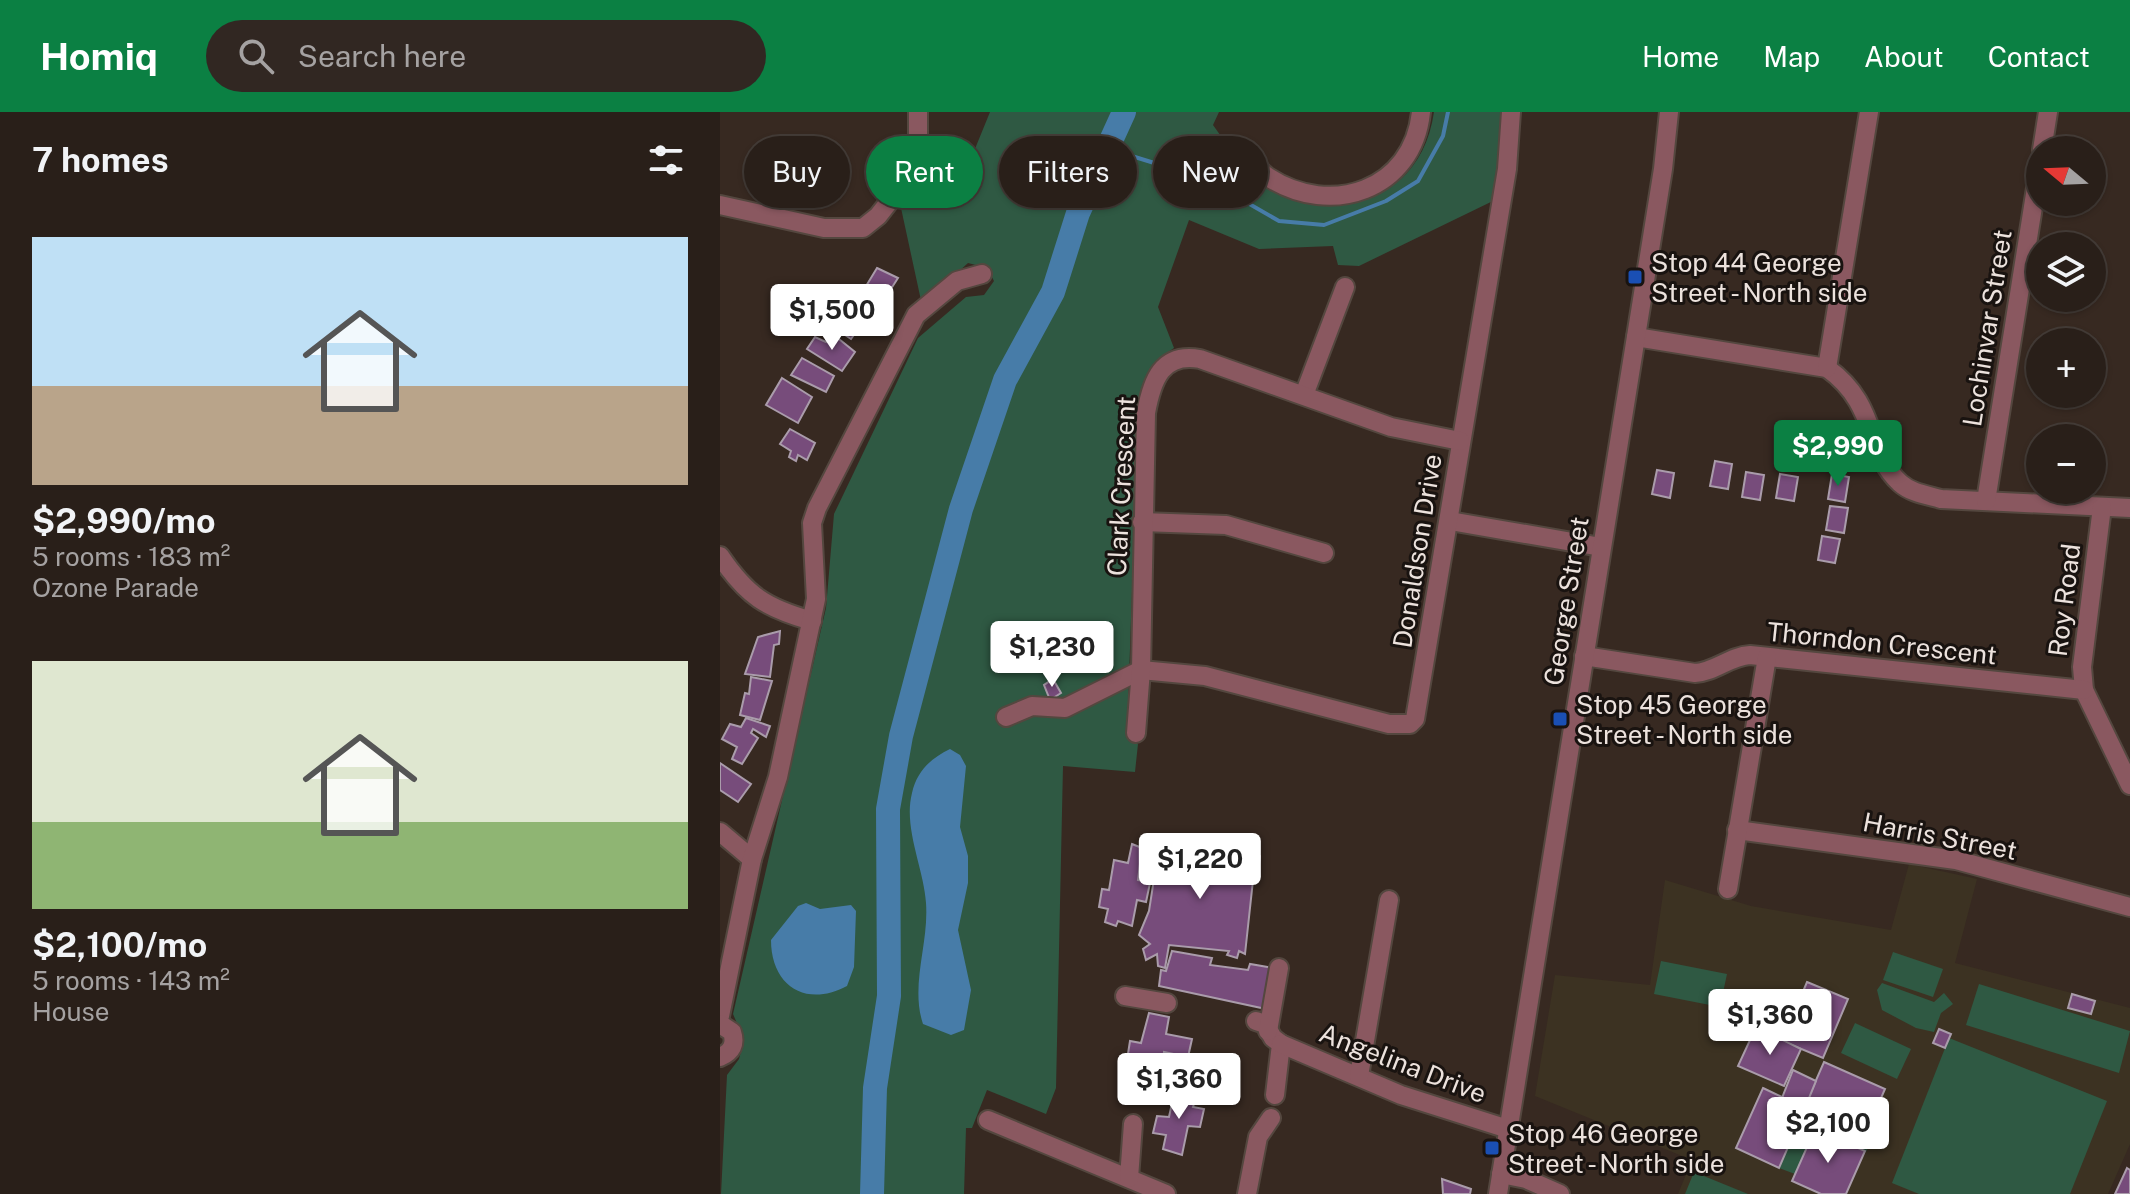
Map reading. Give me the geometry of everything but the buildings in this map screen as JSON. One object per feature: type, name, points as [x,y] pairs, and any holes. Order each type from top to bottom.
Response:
[{"type":"street","points":[[722,212],[824,228],[863,228],[878,216],[918,165],[918,112]]},
{"type":"street","points":[[1268,177],[1318,194],[1352,195],[1382,182],[1397,169],[1415,137],[1421,112]]},
{"type":"street","name":"Donaldson Drive","points":[[1141,670],[1205,676],[1369,719],[1410,724],[1419,704],[1450,521],[1460,441],[1507,169],[1511,112]]},
{"type":"street","name":"George Street","points":[[1498,1194],[1636,337],[1669,112]]},
{"type":"street","points":[[1827,368],[1869,112]]},
{"type":"street","points":[[2044,136],[2048,112]]},
{"type":"street","name":"Lochinvar Street","points":[[1986,501],[2032,216]]},
{"type":"street","points":[[720,1016],[752,859],[778,777],[812,621],[816,599],[812,523],[916,315],[957,281],[982,274]]},
{"type":"street","points":[[1304,395],[1345,287]]},
{"type":"street","points":[[1636,337],[1827,368],[1843,380],[1861,402],[1883,457],[1899,483],[1941,499],[2130,508]]},
{"type":"street","name":"Clark Crescent","points":[[1136,733],[1141,670],[1146,413],[1149,394],[1164,365],[1174,358],[1200,359],[1391,427],[1460,441]]},
{"type":"street","name":"Roy Road","points":[[2102,507],[2082,667],[2084,690],[2130,785]]},
{"type":"street","points":[[1450,521],[1601,547]]},
{"type":"street","points":[[1142,522],[1226,525],[1324,553]]},
{"type":"street","points":[[720,556],[757,600],[780,612],[812,621]]},
{"type":"street","name":"Thorndon Crescent","points":[[1584,656],[1695,673],[1740,656],[1767,657],[2084,690]]},
{"type":"street","points":[[1728,889],[1767,657]]},
{"type":"street","points":[[1006,717],[1032,706],[1065,708],[1141,670]]},
{"type":"street","name":"Harris Street","points":[[1737,830],[1956,860],[2130,907]]},
{"type":"street","points":[[720,832],[752,859]]},
{"type":"street","points":[[1359,1076],[1389,900]]},
{"type":"street","points":[[1275,1095],[1269,1032],[1279,968]]},
{"type":"street","points":[[1125,996],[1167,1003]]},
{"type":"street","points":[[720,1024],[732,1032],[734,1042],[729,1051],[720,1057]]},
{"type":"street","name":"Angelina Drive","points":[[1269,1032],[1359,1076],[1436,1108],[1508,1129]]},
{"type":"street","points":[[1247,1194],[1255,1148],[1271,1118]]},
{"type":"street","points":[[988,1120],[1166,1194]]},
{"type":"street","points":[[1129,1178],[1133,1124]]},
{"type":"street","points":[[1501,1174],[1526,1179],[1560,1194]]},
{"type":"shaded area","points":[[1909,864],[1977,879],[1955,963],[2130,1008],[2130,1144],[2108,1194],[1678,1194],[1692,1160],[1535,1096],[1555,975],[1650,985],[1665,880],[1751,906],[1891,930]]},
{"type":"green space","points":[[990,112],[1219,112],[1213,125],[1221,136],[1153,136],[1153,208],[1268,208],[1268,187],[1303,201],[1324,203],[1346,202],[1383,191],[1411,168],[1429,134],[1434,112],[1504,112],[1497,199],[1359,266],[1338,265],[1333,246],[1259,249],[1189,220],[1158,307],[1174,348],[1157,362],[1147,378],[1138,419],[1127,735],[1138,744],[1135,772],[1063,766],[1056,1088],[1046,1114],[987,1090],[972,1128],[966,1128],[964,1194],[721,1194],[727,1075],[739,1059],[744,1040],[733,1014],[826,608],[834,514],[918,338],[966,297],[984,295],[994,281],[987,268],[968,263],[922,305],[901,208],[983,208],[983,136],[980,136]]},
{"type":"green space","points":[[1893,952],[1943,969],[1933,997],[1883,980]]},
{"type":"green space","points":[[1661,961],[1727,974],[1720,1007],[1654,994]]},
{"type":"green space","points":[[1882,983],[1934,1002],[1944,993],[1953,1004],[1941,1013],[1934,1032],[1916,1028],[1882,1010],[1877,990]]},
{"type":"green space","points":[[1979,984],[2130,1031],[2119,1073],[1966,1025]]},
{"type":"green space","points":[[1855,1023],[1911,1049],[1897,1079],[1841,1053]]},
{"type":"green space","points":[[1949,1038],[2107,1101],[2070,1194],[1919,1194],[1892,1183]]},
{"type":"green space","points":[[1807,1103],[1875,1133],[1866,1152],[1815,1130],[1795,1174],[1779,1168]]},
{"type":"green space","points":[[1694,1172],[1748,1194],[1685,1194]]},
{"type":"water","points":[[950,749],[960,755],[966,766],[960,827],[968,856],[968,883],[958,930],[971,990],[964,1030],[951,1035],[923,1024],[920,1009],[918,994],[926,903],[910,820],[912,793],[921,772],[936,757]]},
{"type":"water","points":[[806,903],[820,909],[851,905],[856,911],[854,967],[847,986],[818,995],[805,993],[784,981],[773,956],[771,940],[798,906]]},
{"type":"waterway","points":[[872,1194],[875,1088],[889,996],[888,809],[901,736],[961,509],[1005,380],[1053,292],[1078,213],[1124,112]]},
{"type":"waterway","points":[[1137,158],[1206,179],[1279,221],[1324,225],[1386,201],[1418,181],[1443,136],[1448,112]]},
{"type":"place","name":"Stop 44 George Street - North side","points":[[1635,277]]},
{"type":"place","name":"Stop 45 George Street - North side","points":[[1560,719]]},
{"type":"place","name":"Stop 46 George Street - North side","points":[[1492,1148]]}]
